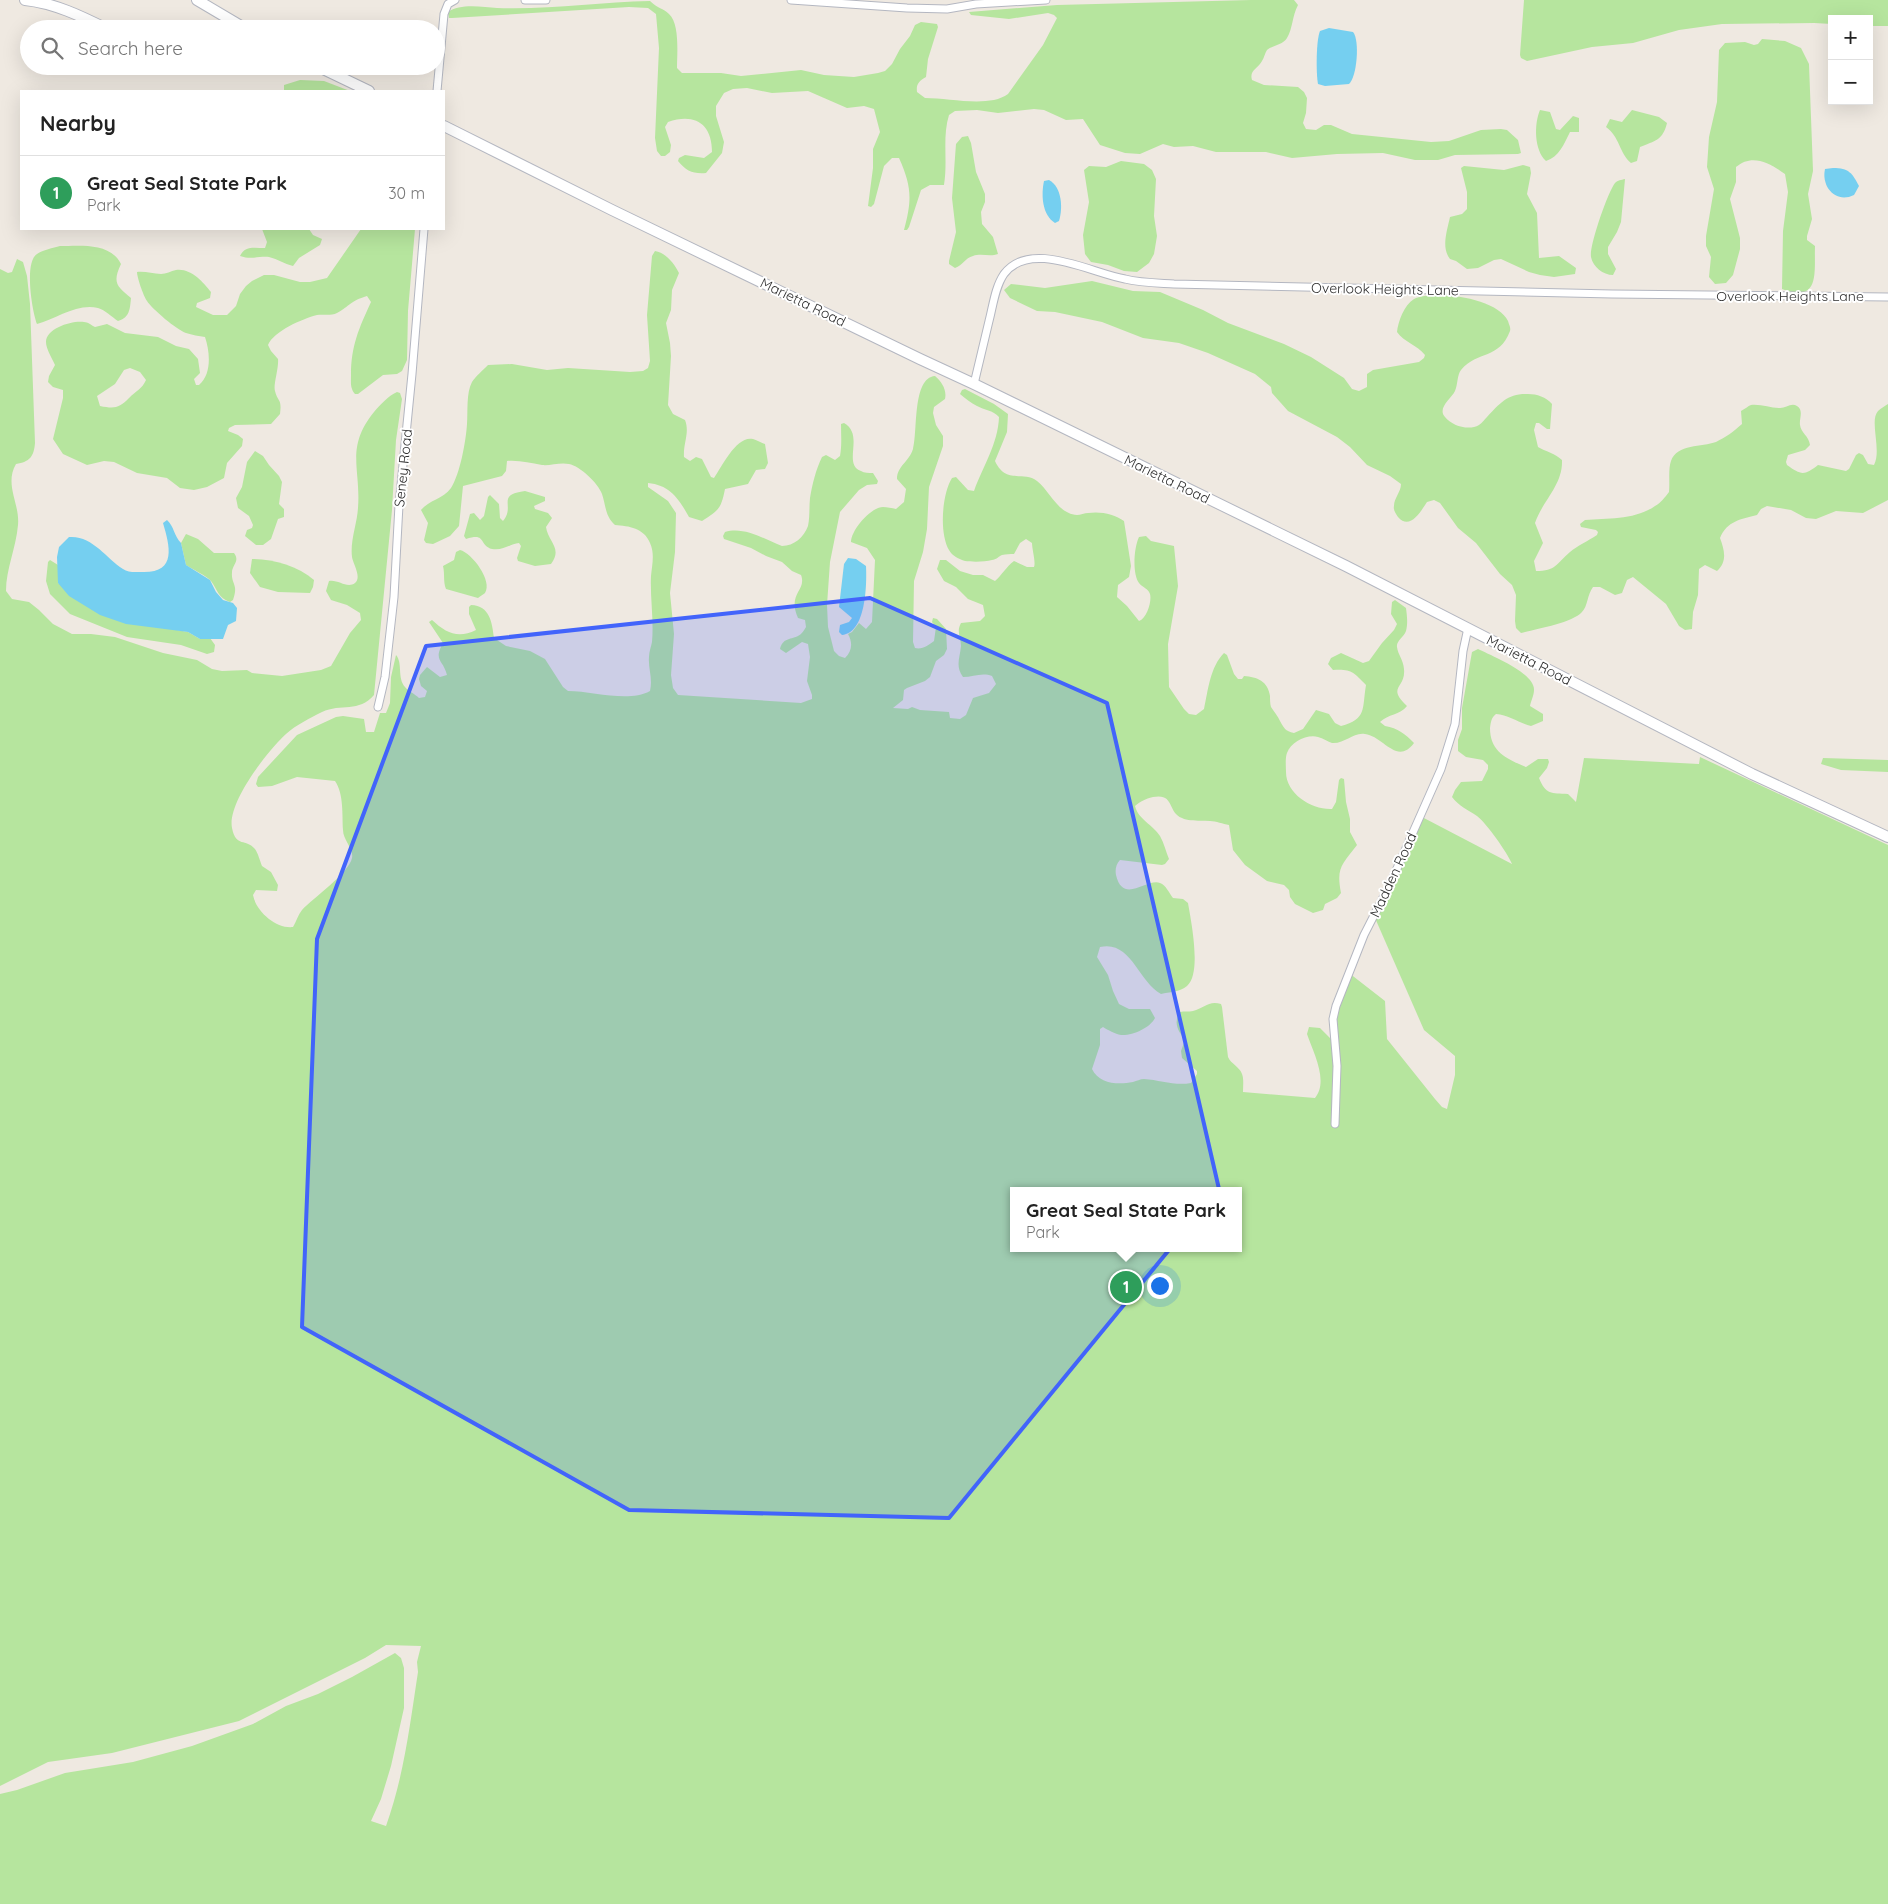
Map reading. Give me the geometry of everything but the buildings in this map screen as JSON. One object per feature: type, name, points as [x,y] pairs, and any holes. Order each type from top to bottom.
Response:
[{"type":"street","points":[[25,0],[52,5],[88,20]]},
{"type":"street","points":[[197,0],[222,20]]},
{"type":"street","points":[[444,20],[448,4],[455,0]]},
{"type":"street","points":[[525,0],[546,0]]},
{"type":"street","points":[[791,0],[947,9],[976,4],[1046,0]]},
{"type":"street","points":[[336,75],[367,90]]},
{"type":"street","points":[[438,90],[439,75]]},
{"type":"street","name":"Marietta Road","points":[[445,126],[612,210],[974,384],[1468,628],[1692,744],[1888,837]]},
{"type":"street","name":"Seney Road","points":[[378,707],[385,677],[394,597],[399,505],[424,230]]},
{"type":"street","name":"Overlook Heights Lane","points":[[974,384],[996,293],[1003,275],[1019,260],[1028,259],[1044,258],[1124,279],[1174,284],[1625,294],[1888,297]]},
{"type":"street","name":"Madden Road","points":[[1335,1124],[1337,1066],[1333,1019],[1336,1006],[1364,935],[1391,882],[1441,769],[1455,724],[1463,651],[1468,628]]},
{"type":"highlighted area","points":[[870,598],[1107,703],[1219,1189],[949,1518],[629,1510],[302,1327],[317,939],[426,646]]},
{"type":"green space","points":[[1294,0],[1298,5],[1287,38],[1267,50],[1263,60],[1251,77],[1252,80],[1264,85],[1298,87],[1304,92],[1307,98],[1303,123],[1306,129],[1316,130],[1324,125],[1331,125],[1352,134],[1431,142],[1449,141],[1481,130],[1501,129],[1507,130],[1518,140],[1521,153],[1455,155],[1438,160],[1415,160],[1383,153],[1337,154],[1292,158],[1266,152],[1216,152],[1193,146],[1174,147],[1163,144],[1140,154],[1125,153],[1100,145],[1083,119],[1066,120],[1044,110],[1034,109],[998,113],[977,110],[955,111],[949,115],[947,124],[944,185],[930,185],[921,190],[909,227],[907,230],[904,230],[909,194],[906,177],[899,158],[892,158],[884,166],[874,204],[871,207],[868,206],[873,168],[873,149],[880,132],[874,109],[864,106],[847,108],[808,91],[772,93],[747,88],[733,89],[724,93],[716,106],[716,116],[724,142],[722,153],[706,173],[697,173],[687,169],[678,161],[679,158],[685,155],[704,158],[712,152],[709,134],[700,123],[686,119],[668,122],[665,127],[671,145],[670,152],[665,156],[661,156],[657,151],[655,138],[659,48],[656,14],[648,8],[629,7],[452,18],[449,18],[448,12],[459,7],[535,8],[650,1],[667,12],[673,19],[677,40],[677,68],[682,73],[721,73],[741,76],[801,70],[824,75],[854,77],[878,73],[885,71],[892,64],[915,25],[921,22],[937,24],[938,27],[928,59],[926,77],[919,83],[917,92],[925,98],[991,101],[1008,94],[1043,45],[1057,18],[1048,13],[1009,19],[971,15],[969,12],[1057,5]]},
{"type":"green space","points":[[1524,0],[1888,0],[1888,26],[1873,26],[1873,15],[1828,15],[1828,24],[1722,24],[1679,30],[1633,43],[1592,47],[1527,61],[1521,58]]},
{"type":"green space","points":[[1762,39],[1785,41],[1801,48],[1809,64],[1813,171],[1808,194],[1812,219],[1807,240],[1815,246],[1815,265],[1813,282],[1809,289],[1803,292],[1782,289],[1783,231],[1788,192],[1785,174],[1767,163],[1755,160],[1742,163],[1736,167],[1736,182],[1730,199],[1740,238],[1740,249],[1733,275],[1726,283],[1715,284],[1709,277],[1711,257],[1706,246],[1706,236],[1714,189],[1707,167],[1709,137],[1717,102],[1719,50],[1725,43],[1745,42],[1754,45],[1758,44]]},
{"type":"green space","points":[[300,80],[324,81],[347,90],[284,90],[284,85]]},
{"type":"green space","points":[[1540,110],[1550,112],[1556,129],[1560,130],[1573,116],[1579,118],[1579,132],[1570,132],[1558,153],[1546,161],[1539,150],[1536,137]]},
{"type":"green space","points":[[1632,110],[1659,117],[1667,123],[1661,136],[1640,147],[1637,161],[1631,163],[1624,155],[1614,135],[1606,127],[1610,119],[1622,122]]},
{"type":"green space","points":[[968,136],[976,172],[985,194],[985,202],[981,212],[982,224],[993,237],[998,254],[973,256],[955,268],[949,264],[949,261],[956,232],[952,198],[956,144],[962,137]]},
{"type":"green space","points":[[1121,161],[1144,164],[1152,170],[1156,179],[1154,216],[1157,236],[1154,254],[1149,263],[1137,272],[1124,271],[1108,265],[1091,262],[1085,254],[1083,235],[1089,202],[1084,170],[1089,166],[1106,167]]},
{"type":"green space","points":[[1523,165],[1530,167],[1531,173],[1527,194],[1537,213],[1539,258],[1559,256],[1576,268],[1575,274],[1554,277],[1540,275],[1501,259],[1494,260],[1478,268],[1467,269],[1450,259],[1447,255],[1445,239],[1450,217],[1462,214],[1467,209],[1467,192],[1461,168],[1464,166],[1504,170]]},
{"type":"green space","points":[[1625,179],[1621,222],[1608,247],[1608,254],[1616,269],[1613,275],[1609,275],[1596,267],[1592,261],[1591,251],[1600,219],[1612,188],[1616,182]]},
{"type":"green space","points":[[262,230],[310,230],[313,235],[322,239],[320,245],[299,258],[293,266],[269,257],[248,258],[240,256],[247,249],[265,248],[267,242]]},
{"type":"green space","points":[[360,230],[415,230],[408,311],[407,360],[402,371],[397,374],[383,375],[358,394],[355,394],[352,390],[352,355],[359,329],[371,302],[367,296],[353,302],[337,313],[317,315],[296,323],[282,330],[271,340],[268,345],[278,359],[275,388],[280,403],[280,414],[271,424],[235,425],[229,428],[228,431],[243,439],[242,446],[227,463],[224,478],[207,487],[194,490],[180,488],[167,478],[137,473],[114,462],[104,461],[87,465],[63,454],[53,439],[63,398],[63,390],[53,387],[48,382],[55,365],[46,342],[50,333],[61,326],[79,322],[87,322],[95,327],[107,324],[125,333],[158,337],[176,346],[189,349],[198,359],[200,373],[194,379],[196,385],[199,385],[206,375],[209,356],[205,337],[182,331],[154,309],[144,295],[137,272],[165,274],[181,270],[192,273],[211,292],[210,298],[197,303],[196,307],[213,315],[227,315],[236,306],[240,294],[246,286],[264,275],[274,275],[300,282],[327,278]],"holes":[[[130,368],[140,372],[146,380],[141,388],[119,406],[100,406],[97,396],[115,384],[124,370]]]},
{"type":"green space","points":[[60,246],[94,247],[110,252],[116,257],[121,264],[118,270],[117,284],[131,298],[129,312],[125,318],[118,321],[101,309],[90,307],[74,310],[37,324],[30,287],[33,259],[39,253]]},
{"type":"green space","points":[[655,251],[666,256],[679,273],[672,290],[671,310],[666,323],[671,356],[668,405],[673,414],[685,420],[687,434],[684,457],[690,461],[696,457],[702,459],[711,477],[714,478],[730,452],[736,446],[747,439],[753,439],[765,444],[768,463],[765,469],[756,470],[748,484],[725,489],[718,508],[702,521],[689,517],[681,504],[668,490],[656,484],[648,483],[648,487],[668,501],[676,513],[675,552],[670,593],[674,634],[671,675],[673,688],[678,695],[801,703],[812,699],[807,681],[810,657],[808,644],[802,642],[786,653],[780,649],[785,641],[799,635],[806,627],[805,620],[798,618],[795,610],[796,598],[802,585],[801,575],[792,571],[782,562],[751,548],[724,539],[723,536],[725,532],[739,531],[754,534],[782,546],[794,543],[804,534],[808,526],[813,482],[822,457],[826,455],[835,460],[840,456],[841,424],[844,423],[850,428],[854,442],[853,462],[856,467],[864,472],[873,473],[878,481],[877,484],[867,485],[859,490],[840,512],[830,562],[827,605],[828,627],[834,651],[839,656],[845,658],[851,644],[848,634],[859,623],[866,629],[872,622],[875,560],[867,548],[851,542],[852,537],[862,520],[873,511],[883,507],[896,509],[904,502],[906,489],[897,479],[901,467],[913,449],[919,395],[928,379],[935,376],[945,389],[945,399],[934,407],[933,413],[936,425],[943,436],[943,446],[929,487],[927,529],[923,552],[914,581],[913,642],[915,648],[920,648],[934,641],[936,627],[932,622],[933,618],[937,619],[946,629],[947,649],[944,655],[936,661],[930,677],[904,690],[903,700],[893,708],[908,709],[912,707],[920,710],[949,712],[950,718],[960,719],[966,715],[973,698],[989,693],[996,684],[992,676],[988,675],[963,677],[959,669],[961,646],[959,632],[961,623],[980,621],[985,616],[983,605],[968,599],[956,587],[944,581],[937,569],[940,560],[946,560],[960,571],[973,575],[983,575],[995,581],[1014,561],[1027,567],[1034,567],[1032,543],[1026,539],[1020,543],[1014,554],[1002,555],[993,560],[975,562],[965,561],[954,556],[946,543],[943,524],[944,503],[952,478],[956,477],[968,490],[974,491],[993,446],[998,427],[999,417],[975,405],[960,394],[965,389],[994,404],[1008,414],[1007,432],[995,461],[1004,473],[1032,478],[1037,481],[1059,506],[1070,514],[1102,513],[1112,515],[1124,521],[1131,566],[1129,577],[1118,585],[1117,597],[1139,621],[1147,613],[1150,605],[1150,594],[1139,583],[1135,573],[1137,541],[1139,537],[1146,536],[1151,541],[1174,546],[1178,586],[1168,644],[1169,687],[1189,714],[1196,715],[1204,709],[1213,672],[1224,653],[1227,655],[1234,674],[1238,679],[1242,679],[1244,676],[1264,683],[1269,691],[1271,707],[1284,727],[1289,731],[1294,733],[1303,729],[1316,710],[1329,714],[1335,723],[1341,726],[1349,723],[1355,720],[1362,712],[1366,685],[1352,672],[1333,670],[1328,664],[1331,658],[1341,653],[1363,663],[1369,661],[1397,624],[1391,614],[1392,602],[1395,600],[1406,608],[1406,631],[1397,645],[1403,662],[1404,676],[1397,691],[1407,706],[1380,722],[1401,732],[1414,743],[1402,752],[1396,751],[1378,739],[1365,734],[1337,743],[1314,736],[1296,742],[1286,755],[1287,780],[1290,787],[1295,794],[1316,807],[1332,809],[1336,802],[1339,780],[1341,778],[1344,779],[1350,832],[1357,845],[1341,867],[1339,877],[1341,893],[1337,898],[1325,904],[1323,910],[1313,913],[1295,904],[1290,897],[1289,890],[1284,885],[1267,881],[1245,865],[1233,850],[1229,825],[1182,818],[1174,812],[1165,798],[1153,797],[1145,799],[1135,806],[1139,815],[1160,836],[1169,859],[1162,865],[1120,860],[1116,867],[1119,884],[1124,888],[1130,889],[1155,882],[1160,883],[1166,887],[1173,898],[1183,899],[1188,903],[1193,934],[1194,970],[1187,986],[1178,991],[1161,994],[1146,980],[1127,955],[1111,946],[1100,947],[1097,957],[1108,975],[1119,1004],[1129,1009],[1150,1009],[1155,1018],[1153,1022],[1140,1031],[1125,1035],[1112,1032],[1103,1027],[1100,1029],[1100,1045],[1092,1069],[1099,1078],[1121,1083],[1144,1079],[1173,1083],[1191,1083],[1197,1071],[1182,1058],[1181,1051],[1185,1040],[1177,1027],[1178,1016],[1180,1012],[1193,1011],[1217,1003],[1221,1004],[1222,1007],[1228,1057],[1242,1074],[1243,1092],[1315,1098],[1319,1091],[1320,1083],[1319,1066],[1307,1034],[1309,1027],[1320,1028],[1332,1040],[1337,1006],[1349,973],[1385,1001],[1387,1039],[1435,1099],[1442,1107],[1447,1109],[1455,1075],[1455,1056],[1424,1030],[1375,918],[1422,817],[1512,864],[1486,825],[1452,797],[1461,782],[1482,781],[1488,769],[1488,765],[1483,760],[1466,757],[1458,751],[1458,740],[1462,729],[1462,708],[1472,652],[1478,649],[1520,671],[1528,677],[1532,684],[1534,692],[1530,706],[1543,714],[1543,721],[1531,726],[1496,714],[1491,722],[1491,736],[1496,749],[1501,754],[1526,767],[1538,759],[1548,759],[1547,768],[1539,778],[1544,788],[1550,792],[1568,794],[1576,802],[1584,758],[1699,764],[1700,757],[1888,845],[1888,1904],[0,1904],[0,1794],[65,1773],[133,1762],[192,1746],[253,1724],[286,1706],[318,1694],[352,1677],[395,1653],[401,1658],[404,1668],[404,1708],[391,1766],[381,1799],[371,1821],[386,1826],[406,1750],[418,1672],[417,1662],[421,1646],[386,1645],[365,1658],[239,1721],[112,1753],[48,1762],[0,1786],[0,269],[8,273],[12,272],[17,259],[23,262],[27,276],[30,304],[35,443],[34,451],[30,458],[25,462],[16,464],[13,472],[12,487],[17,509],[18,525],[6,591],[12,599],[29,602],[53,624],[72,634],[115,637],[163,653],[197,660],[212,669],[222,671],[247,670],[252,673],[282,676],[321,670],[331,666],[350,633],[361,620],[360,613],[347,605],[331,600],[326,591],[329,581],[352,585],[358,577],[352,557],[358,508],[357,448],[365,425],[374,412],[387,398],[397,392],[400,393],[402,399],[396,440],[392,510],[374,695],[368,701],[356,706],[329,709],[322,712],[286,734],[269,752],[250,778],[242,791],[232,817],[232,828],[236,838],[255,849],[262,866],[271,872],[278,885],[277,891],[256,890],[253,895],[258,907],[268,918],[287,927],[293,927],[302,910],[338,878],[352,858],[351,851],[343,834],[340,792],[335,781],[297,777],[272,786],[258,787],[256,784],[258,777],[297,735],[336,717],[364,719],[366,732],[374,732],[380,713],[386,713],[390,703],[391,677],[396,655],[399,662],[401,679],[405,687],[419,698],[425,697],[427,691],[421,686],[419,679],[427,667],[440,677],[447,675],[439,657],[443,643],[429,622],[432,620],[452,633],[470,633],[476,630],[469,614],[469,607],[471,605],[477,606],[482,608],[489,616],[494,638],[506,646],[530,651],[545,659],[563,687],[568,691],[610,696],[631,696],[650,691],[652,547],[640,531],[631,527],[615,525],[612,522],[600,490],[583,471],[573,465],[566,464],[545,465],[507,461],[506,471],[502,476],[463,486],[459,526],[450,536],[433,544],[426,543],[424,540],[428,523],[421,510],[448,492],[454,482],[460,466],[465,439],[470,386],[488,365],[512,364],[547,370],[568,368],[630,372],[643,371],[648,368],[650,361],[647,315],[652,256]]},
{"type":"green space","points":[[1092,281],[1133,291],[1160,292],[1228,323],[1284,344],[1311,357],[1344,378],[1352,389],[1359,391],[1367,387],[1367,374],[1373,370],[1419,362],[1424,358],[1425,355],[1422,352],[1397,332],[1402,314],[1407,305],[1414,299],[1423,296],[1450,296],[1479,301],[1492,306],[1502,313],[1508,321],[1510,331],[1500,347],[1474,360],[1461,370],[1455,391],[1444,407],[1443,414],[1452,423],[1470,428],[1479,425],[1500,403],[1515,395],[1538,395],[1547,399],[1552,404],[1550,429],[1536,423],[1534,430],[1538,447],[1562,460],[1556,485],[1535,523],[1543,543],[1534,561],[1536,571],[1552,568],[1573,550],[1597,535],[1598,532],[1596,530],[1581,527],[1580,524],[1585,520],[1639,514],[1663,500],[1669,492],[1670,468],[1674,456],[1684,449],[1710,444],[1726,436],[1742,424],[1741,411],[1751,405],[1781,408],[1795,405],[1799,408],[1801,412],[1801,428],[1810,445],[1805,450],[1788,455],[1786,462],[1787,465],[1802,473],[1818,465],[1846,471],[1859,453],[1863,455],[1868,464],[1874,465],[1877,452],[1876,416],[1878,411],[1888,404],[1888,500],[1863,513],[1836,511],[1816,519],[1806,518],[1791,510],[1767,506],[1761,509],[1757,515],[1731,524],[1720,538],[1723,546],[1723,563],[1717,571],[1705,565],[1699,569],[1698,595],[1693,612],[1692,629],[1685,630],[1679,626],[1666,604],[1633,577],[1627,580],[1622,593],[1615,595],[1600,587],[1593,587],[1584,610],[1577,616],[1553,625],[1521,633],[1516,628],[1516,595],[1512,585],[1500,574],[1476,543],[1458,528],[1440,503],[1434,500],[1427,502],[1415,518],[1407,522],[1402,521],[1394,510],[1395,500],[1401,484],[1390,476],[1367,465],[1350,447],[1337,437],[1288,411],[1272,393],[1271,387],[1255,374],[1208,353],[1179,343],[1143,338],[1102,322],[1055,312],[1037,311],[1010,298],[1004,290],[1011,284],[1045,288]]},
{"type":"green space","points":[[255,451],[263,456],[282,482],[279,504],[284,509],[284,517],[278,519],[271,539],[263,545],[256,545],[245,536],[247,530],[252,528],[253,525],[249,516],[238,508],[236,498],[242,487],[247,462]]},
{"type":"green space","points":[[525,491],[545,497],[545,501],[534,506],[535,509],[548,513],[552,518],[546,527],[556,554],[551,564],[535,566],[518,561],[517,558],[521,546],[519,543],[500,549],[492,549],[485,545],[480,538],[466,539],[464,536],[470,514],[474,513],[480,520],[484,516],[490,495],[499,504],[500,518],[503,521],[508,511],[508,498],[511,495]]},
{"type":"green space","points":[[186,534],[198,539],[214,553],[234,553],[236,562],[232,572],[235,588],[233,600],[230,602],[223,598],[209,579],[186,565],[181,543]]},
{"type":"green space","points":[[460,550],[470,556],[484,575],[487,588],[485,593],[478,598],[446,589],[443,566],[454,560],[456,552]]},
{"type":"green space","points":[[252,559],[277,562],[293,567],[308,575],[314,580],[310,593],[278,592],[260,587],[250,573]]},
{"type":"green space","points":[[50,560],[58,565],[58,583],[161,627],[188,632],[200,639],[210,638],[215,645],[214,652],[207,654],[181,645],[127,637],[70,614],[50,594],[46,581],[48,562]]},
{"type":"green space","points":[[1823,758],[1888,760],[1888,772],[1841,770],[1821,764]]},
{"type":"water","points":[[1329,28],[1353,32],[1355,36],[1357,50],[1356,67],[1349,84],[1325,86],[1318,84],[1317,57],[1319,35],[1320,31]]},
{"type":"water","points":[[1825,169],[1846,170],[1852,175],[1859,186],[1854,195],[1841,197],[1831,192],[1824,176]]},
{"type":"water","points":[[1049,180],[1057,188],[1061,204],[1059,221],[1055,223],[1047,215],[1044,204],[1044,181]]},
{"type":"water","points":[[167,520],[181,543],[186,565],[210,580],[216,592],[223,600],[233,603],[237,608],[236,621],[228,625],[223,639],[200,639],[188,632],[126,624],[100,615],[69,596],[58,583],[57,557],[59,547],[69,537],[77,537],[92,543],[127,571],[153,571],[161,568],[166,563],[169,549],[163,523]]},
{"type":"water","points":[[848,558],[856,559],[866,566],[866,585],[863,607],[856,626],[850,632],[842,635],[839,632],[840,625],[849,622],[852,618],[839,607],[844,564]]},
{"type":"place","name":"Great Seal State Park","points":[[1126,1287]]}]
